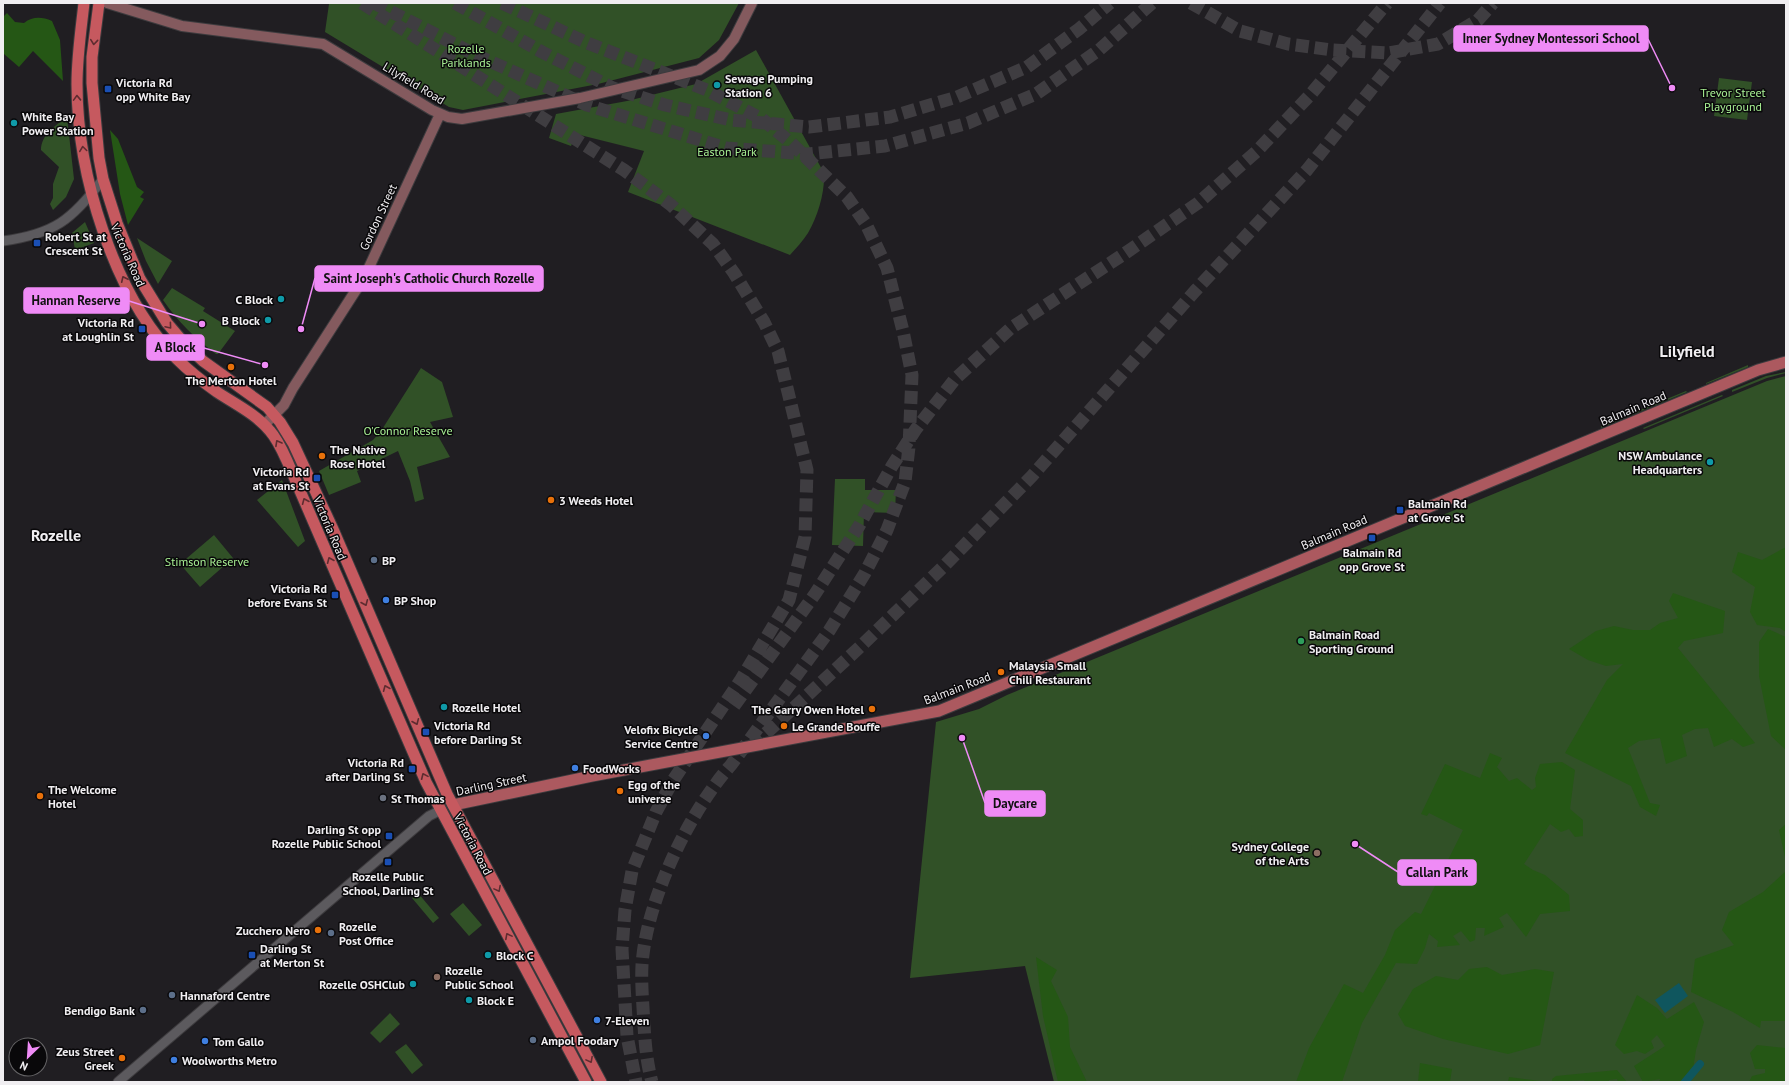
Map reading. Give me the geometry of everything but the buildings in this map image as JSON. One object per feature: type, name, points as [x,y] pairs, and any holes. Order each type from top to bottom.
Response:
[{"type":"highway","name":"Victoria Road","points":[[84,3],[77,63],[77,92],[83,146],[91,194],[110,248],[127,285],[144,317],[163,344],[192,373],[264,425],[276,439],[288,462],[426,782],[586,1082]]},
{"type":"highway","name":"Victoria Road","points":[[100,3],[92,57],[92,83],[99,158],[103,179],[130,257],[152,301],[166,323],[203,361],[254,398],[274,415],[293,443],[332,527],[453,805],[601,1082]]},
{"type":"highway","name":"Darling Street","points":[[441,810],[453,805]]},
{"type":"highway","points":[[538,992],[547,992],[555,996]]},
{"type":"main road","name":"Lilyfield Road","points":[[107,3],[182,26],[323,44],[440,114],[454,118],[472,118],[580,98],[699,70],[720,56],[734,39],[752,3]]},
{"type":"main road","name":"Gordon Street","points":[[264,425],[284,405],[293,388],[365,276],[440,114]]},
{"type":"main road","name":"Balmain Road","points":[[890,721],[930,713],[954,705],[1758,370],[1786,362]]},
{"type":"main road","name":"Darling Street","points":[[453,805],[592,776],[890,721]]},
{"type":"street","points":[[3,241],[34,235],[54,228],[63,222],[91,194],[103,179]]},
{"type":"street","name":"Darling Street","points":[[118,1082],[429,816],[441,810]]},
{"type":"green space","name":"Rozelle Parklands","points":[[325,3],[739,3],[719,40],[699,58],[598,84],[463,110],[449,107],[325,32],[329,4]]},
{"type":"green space","points":[[7,13],[15,22],[24,23],[31,19],[38,18],[52,21],[60,40],[63,81],[33,51],[19,67],[4,54],[3,17]]},
{"type":"green space","name":"Easton Park","points":[[756,50],[824,173],[822,196],[815,219],[802,242],[790,255],[628,192],[644,151],[576,134],[571,146],[549,138],[556,114],[627,101],[696,84]]},
{"type":"green space","name":"Trevor Street Playground","points":[[1719,78],[1752,82],[1747,120],[1714,116]]},
{"type":"green space","points":[[67,117],[74,179],[66,197],[53,210],[50,204],[53,198],[53,184],[59,167],[41,150],[43,140],[46,135]]},
{"type":"green space","points":[[110,130],[118,139],[137,187],[144,192],[140,197],[144,199],[128,225],[120,194]]},
{"type":"green space","points":[[85,222],[94,243],[75,250],[72,233]]},
{"type":"green space","points":[[137,238],[172,261],[158,284],[146,261]]},
{"type":"green space","points":[[172,288],[205,308],[203,311],[235,331],[218,354],[194,336],[163,300]]},
{"type":"green space","points":[[1748,365],[1748,367],[1706,384],[1706,383]]},
{"type":"green space","name":"O'Connor Reserve","points":[[421,368],[442,382],[453,417],[430,422],[450,457],[417,467],[424,499],[415,502],[410,481],[398,451],[357,471],[361,482],[329,495],[319,471],[373,440],[381,431]]},
{"type":"green space","points":[[1786,372],[1732,392],[1732,390],[1766,376]]},
{"type":"green space","points":[[1786,376],[1786,1082],[1054,1082],[1025,966],[910,978],[936,722],[979,709],[1007,695],[1767,381]]},
{"type":"green space","points":[[1686,391],[1687,392],[1601,428],[1601,426]]},
{"type":"green space","points":[[1722,395],[1723,396],[1644,429],[1643,428]]},
{"type":"green space","points":[[835,479],[865,479],[865,490],[896,490],[895,513],[864,512],[863,546],[832,545]]},
{"type":"green space","points":[[282,480],[305,541],[298,547],[257,500]]},
{"type":"green space","name":"Stimson Reserve","points":[[214,535],[233,558],[200,587],[180,564]]},
{"type":"green space","points":[[1786,547],[1786,632],[1780,628],[1757,625],[1750,612],[1755,587],[1732,572],[1738,552],[1762,560]]},
{"type":"green space","points":[[1673,593],[1725,611],[1723,633],[1684,641],[1678,648],[1755,743],[1743,747],[1732,739],[1714,747],[1708,728],[1695,729],[1682,735],[1687,756],[1666,764],[1660,738],[1639,741],[1628,748],[1650,803],[1660,805],[1656,816],[1640,807],[1631,786],[1565,753],[1607,680],[1623,664],[1606,666],[1588,660],[1569,649],[1596,631],[1614,626],[1633,630],[1650,630],[1660,623],[1678,618],[1669,601]]},
{"type":"green space","points":[[1768,629],[1786,637],[1786,750],[1771,736],[1759,676],[1759,642]]},
{"type":"green space","points":[[1490,753],[1502,758],[1497,767],[1509,781],[1517,778],[1532,790],[1536,787],[1535,778],[1540,764],[1562,762],[1575,770],[1570,809],[1583,820],[1583,836],[1575,837],[1569,829],[1561,832],[1550,824],[1524,864],[1545,875],[1569,895],[1570,911],[1540,914],[1526,937],[1507,913],[1499,918],[1504,927],[1484,936],[1485,928],[1476,928],[1475,940],[1470,942],[1461,931],[1453,936],[1460,945],[1437,947],[1438,941],[1429,934],[1425,948],[1417,964],[1396,963],[1362,1023],[1342,1082],[1296,1082],[1309,1048],[1344,984],[1363,993],[1385,955],[1395,930],[1415,912],[1421,914],[1463,830],[1429,813],[1427,816],[1421,814],[1445,764],[1480,778]]},
{"type":"green space","points":[[1786,824],[1786,862],[1779,830]]},
{"type":"green space","points":[[1786,871],[1786,1021],[1761,1021],[1760,1028],[1733,1012],[1691,992],[1695,959],[1734,945],[1722,930],[1729,912],[1763,892]]},
{"type":"green space","points":[[418,893],[439,918],[433,923],[412,898]]},
{"type":"green space","points":[[463,903],[482,925],[469,936],[450,914]]},
{"type":"green space","points":[[1036,957],[1057,970],[1051,981],[1068,1017],[1070,1047],[1087,1082],[1058,1082],[1043,1016]]},
{"type":"green space","points":[[1487,967],[1502,975],[1535,969],[1554,972],[1540,1045],[1508,1054],[1443,1039],[1405,1026],[1398,1014],[1413,989],[1436,976],[1458,980],[1469,969]]},
{"type":"green space","points":[[1637,995],[1657,1008],[1667,1019],[1694,1002],[1704,1022],[1696,1050],[1691,1082],[1659,1082],[1660,1079],[1643,1082],[1634,1066],[1665,1046],[1657,1035],[1651,1041],[1654,1048],[1645,1054],[1637,1051],[1624,1054],[1615,1045]]},
{"type":"green space","points":[[390,1013],[400,1024],[380,1043],[370,1033]]},
{"type":"green space","points":[[406,1044],[423,1065],[412,1074],[395,1052]]},
{"type":"green space","points":[[1757,1045],[1786,1048],[1786,1082],[1749,1082],[1752,1076],[1765,1073],[1765,1069],[1755,1069],[1750,1053]]},
{"type":"green space","points":[[1420,1063],[1452,1069],[1450,1082],[1418,1082]]},
{"type":"green space","points":[[1617,1070],[1627,1082],[1618,1082],[1617,1079],[1609,1080],[1609,1082],[1585,1082],[1584,1080],[1552,1082],[1552,1079],[1556,1076]]},
{"type":"green space","points":[[1509,1077],[1541,1081],[1541,1082],[1508,1082]]},
{"type":"water","points":[[1679,983],[1688,996],[1665,1013],[1655,1000]]},
{"type":"waterway","points":[[1685,1082],[1700,1064]]},
{"type":"tunnel","points":[[362,3],[624,170],[671,205],[713,244],[734,273],[764,322],[778,351],[807,470],[805,537],[789,600],[740,681],[672,782],[656,812],[632,871],[625,910],[622,949],[627,1036],[636,1082]]},
{"type":"tunnel","points":[[374,3],[476,55],[587,105],[726,148],[808,154],[885,146],[968,123],[1036,94],[1099,50],[1152,3]]},
{"type":"tunnel","points":[[455,3],[542,52],[613,88],[665,105],[731,120],[809,127],[890,117],[957,97],[1027,67],[1079,29],[1110,3]]},
{"type":"tunnel","points":[[502,3],[585,42],[707,90],[762,119],[790,142],[847,197],[866,224],[887,268],[903,331],[912,375],[909,447],[905,482],[887,530],[865,573],[829,631],[731,765],[715,784],[700,807],[685,832],[661,886],[645,940],[642,965],[645,1039],[652,1082]]},
{"type":"tunnel","points":[[1191,3],[1240,31],[1288,44],[1332,50],[1388,53],[1438,44],[1478,20],[1493,3]]},
{"type":"tunnel","points":[[734,706],[815,594],[859,526],[892,466],[916,429],[955,379],[1011,328],[1124,254],[1198,203],[1257,151],[1311,94],[1387,3]]},
{"type":"tunnel","points":[[752,746],[861,646],[945,565],[1032,476],[1195,291],[1307,170],[1440,3]]},
{"type":"place","name":"Sewage Pumping Station 6","points":[[717,85]]},
{"type":"place","name":"Inner Sydney Montessori School","points":[[1672,88]]},
{"type":"place","name":"Victoria Rd opp White Bay","points":[[108,89]]},
{"type":"place","name":"White Bay Power Station","points":[[14,123]]},
{"type":"place","name":"Robert St at Crescent St","points":[[37,243]]},
{"type":"place","name":"C Block","points":[[281,299]]},
{"type":"place","name":"B Block","points":[[268,320]]},
{"type":"place","name":"Hannan Reserve","points":[[202,324]]},
{"type":"place","name":"Victoria Rd at Loughlin St","points":[[142,329]]},
{"type":"place","name":"Saint Joseph's Catholic Church Rozelle","points":[[301,329]]},
{"type":"place","name":"A Block","points":[[265,365]]},
{"type":"place","name":"The Merton Hotel","points":[[231,367]]},
{"type":"place","name":"The Native Rose Hotel","points":[[322,456]]},
{"type":"place","name":"NSW Ambulance Headquarters","points":[[1710,462]]},
{"type":"place","name":"Victoria Rd at Evans St","points":[[317,478]]},
{"type":"place","name":"3 Weeds Hotel","points":[[551,500]]},
{"type":"place","name":"Balmain Rd at Grove St","points":[[1400,510]]},
{"type":"place","name":"Balmain Rd opp Grove St","points":[[1372,538]]},
{"type":"place","name":"BP","points":[[374,560]]},
{"type":"place","name":"Victoria Rd before Evans St","points":[[335,595]]},
{"type":"place","name":"BP Shop","points":[[386,600]]},
{"type":"place","name":"Balmain Road Sporting Ground","points":[[1301,641]]},
{"type":"place","name":"Malaysia Small Chili Restaurant","points":[[1001,672]]},
{"type":"place","name":"Rozelle Hotel","points":[[444,707]]},
{"type":"place","name":"The Garry Owen Hotel","points":[[872,709]]},
{"type":"place","name":"Le Grande Bouffe","points":[[784,726]]},
{"type":"place","name":"Victoria Rd before Darling St","points":[[426,732]]},
{"type":"place","name":"Velofix Bicycle Service Centre","points":[[706,736]]},
{"type":"place","name":"Daycare","points":[[962,738]]},
{"type":"place","name":"FoodWorks","points":[[575,768]]},
{"type":"place","name":"Victoria Rd after Darling St","points":[[412,769]]},
{"type":"place","name":"Egg of the universe","points":[[620,791]]},
{"type":"place","name":"The Welcome Hotel","points":[[40,796]]},
{"type":"place","name":"St Thomas","points":[[383,798]]},
{"type":"place","name":"Darling St opp Rozelle Public School","points":[[389,836]]},
{"type":"place","name":"Callan Park","points":[[1355,844]]},
{"type":"place","name":"Sydney College of the Arts","points":[[1317,853]]},
{"type":"place","name":"Rozelle Public School, Darling St","points":[[388,862]]},
{"type":"place","name":"Zucchero Nero","points":[[318,930]]},
{"type":"place","name":"Rozelle Post Office","points":[[331,933]]},
{"type":"place","name":"Darling St at Merton St","points":[[252,955]]},
{"type":"place","name":"Block C","points":[[488,955]]},
{"type":"place","name":"Rozelle Public School","points":[[437,977]]},
{"type":"place","name":"Rozelle OSHClub","points":[[413,984]]},
{"type":"place","name":"Hannaford Centre","points":[[172,995]]},
{"type":"place","name":"Block E","points":[[469,1000]]},
{"type":"place","name":"Bendigo Bank","points":[[143,1010]]},
{"type":"place","name":"7-Eleven","points":[[597,1020]]},
{"type":"place","name":"Ampol Foodary","points":[[533,1040]]},
{"type":"place","name":"Tom Gallo","points":[[205,1041]]},
{"type":"place","name":"Zeus Street Greek","points":[[122,1058]]},
{"type":"place","name":"Woolworths Metro","points":[[174,1060]]},
{"type":"district","name":"Lilyfield","points":[[1687,351]]},
{"type":"district","name":"Rozelle","points":[[56,535]]}]
